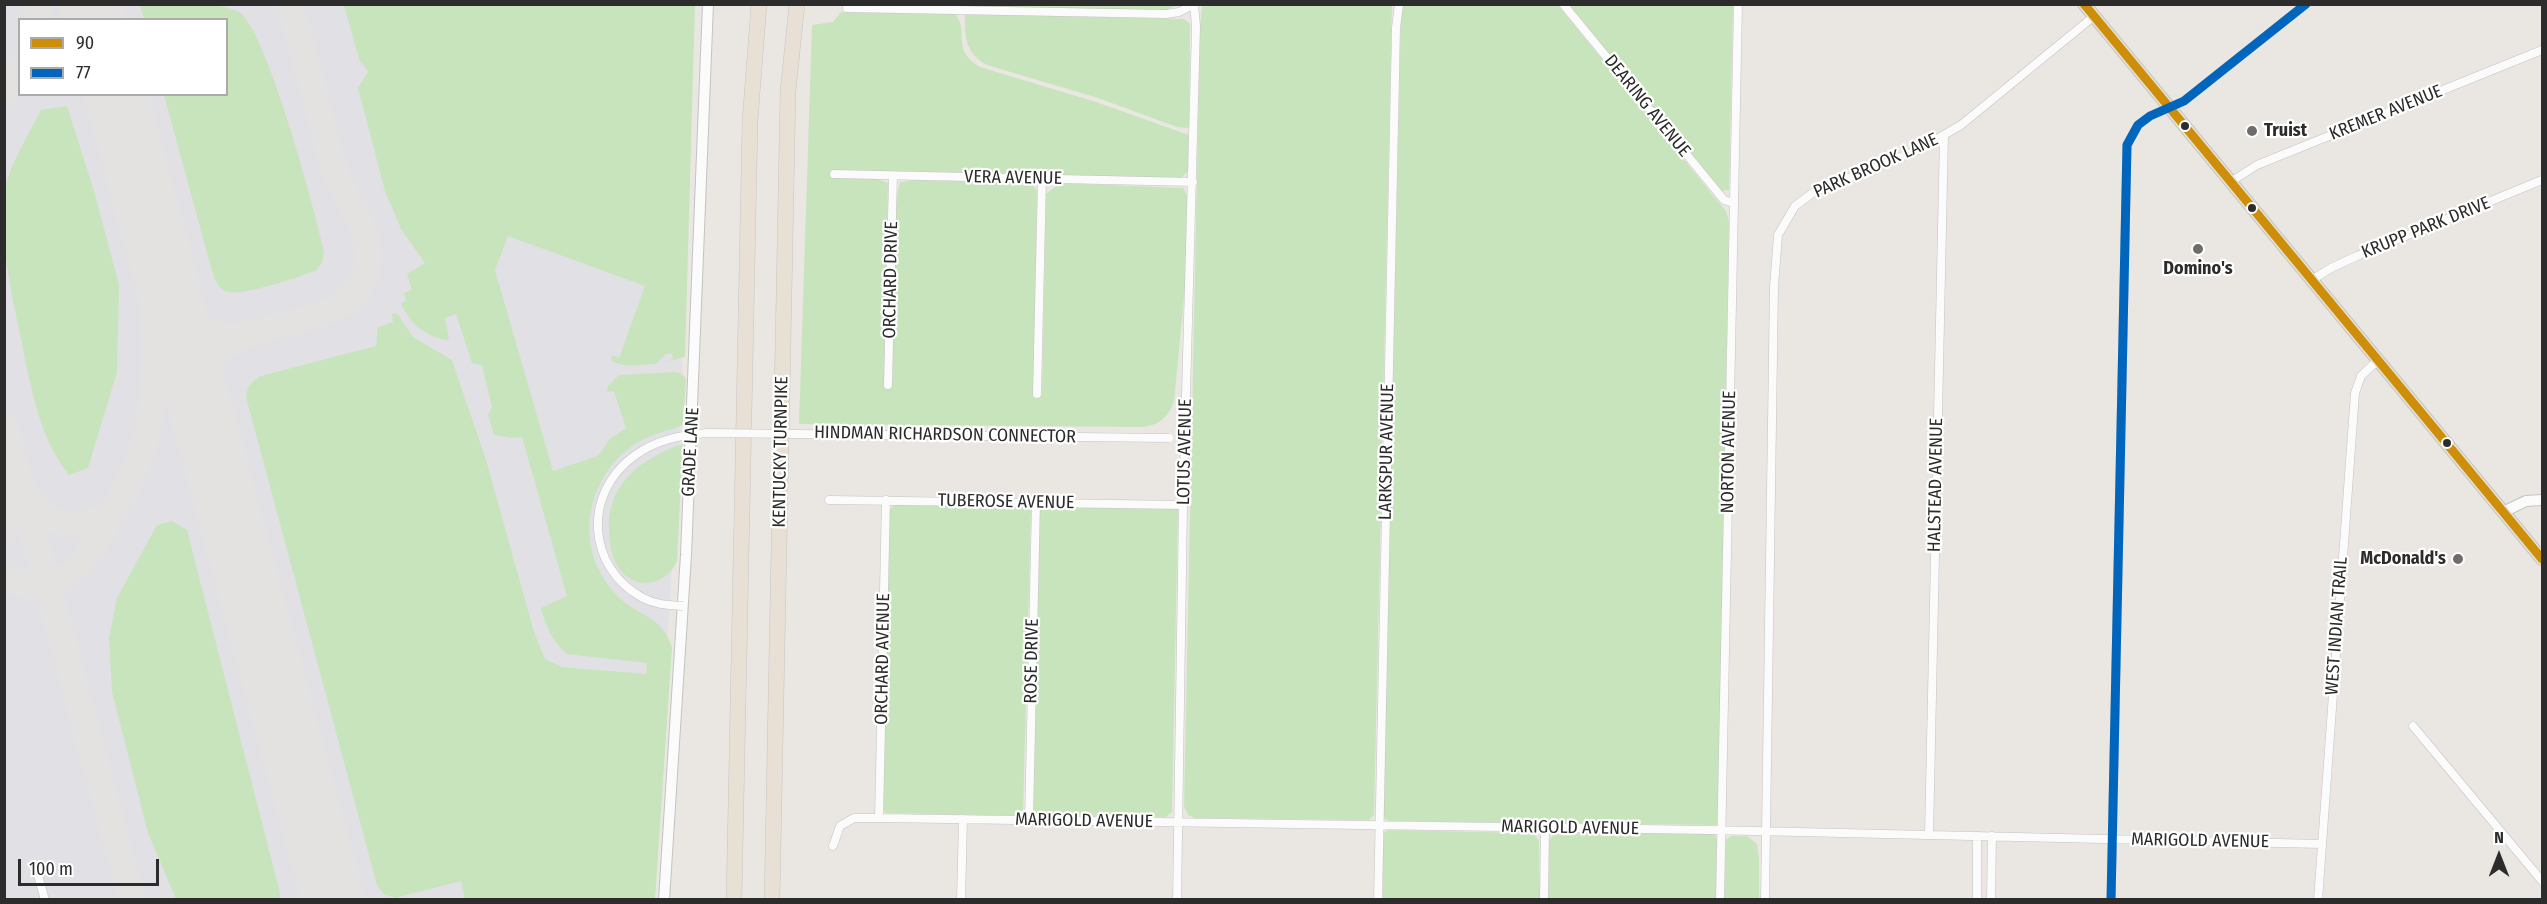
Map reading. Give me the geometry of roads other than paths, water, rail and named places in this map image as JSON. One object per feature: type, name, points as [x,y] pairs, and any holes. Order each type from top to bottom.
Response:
[{"type":"highway","points":[[734,900],[749,153],[759,4]]},
{"type":"highway","name":"KENTUCKY TURNPIKE","points":[[772,900],[788,91],[797,4]]},
{"type":"main road","name":"GRADE LANE","points":[[664,900],[683,606],[708,4]]},
{"type":"main road","points":[[2084,4],[2542,559]]},
{"type":"main road","points":[[2503,512],[2526,501],[2542,500]]},
{"type":"street","name":"LARKSPUR AVENUE","points":[[1378,900],[1396,40],[1399,4]]},
{"type":"street","name":"DEARING AVENUE","points":[[1563,4],[1724,200],[1733,203]]},
{"type":"street","name":"NORTON AVENUE","points":[[1720,900],[1738,4]]},
{"type":"street","points":[[2111,900],[2126,155],[2129,137],[2134,129],[2150,116],[2184,100],[2306,4]]},
{"type":"street","points":[[847,8],[1166,14],[1179,12],[1195,5]]},
{"type":"street","name":"LOTUS AVENUE","points":[[1177,900],[1183,505],[1193,182],[1195,5]]},
{"type":"street","name":"PARK BROOK LANE","points":[[1765,832],[1775,268],[1776,246],[1783,223],[1795,206],[1805,197],[1918,150],[1971,118],[2093,17]]},
{"type":"street","name":"KREMER AVENUE","points":[[2232,182],[2257,165],[2542,50]]},
{"type":"street","name":"HALSTEAD AVENUE","points":[[1929,835],[1944,135]]},
{"type":"street","name":"VERA AVENUE","points":[[834,174],[1193,182]]},
{"type":"street","name":"ORCHARD DRIVE","points":[[888,385],[893,176]]},
{"type":"street","points":[[1037,394],[1042,179]]},
{"type":"street","name":"KRUPP PARK DRIVE","points":[[2312,280],[2357,256],[2542,180]]},
{"type":"street","name":"WEST INDIAN TRAIL","points":[[2318,900],[2355,393],[2361,376],[2378,360]]},
{"type":"street","name":"HINDMAN RICHARDSON CONNECTOR","points":[[683,606],[661,605],[644,599],[616,578],[607,566],[600,544],[599,513],[609,486],[627,462],[657,443],[680,435],[707,433],[1185,438]]},
{"type":"street","name":"TUBEROSE AVENUE","points":[[829,500],[1183,505]]},
{"type":"street","name":"ORCHARD AVENUE","points":[[879,818],[886,500]]},
{"type":"street","name":"ROSE DRIVE","points":[[1029,820],[1036,502]]},
{"type":"street","points":[[2413,726],[2542,881]]},
{"type":"street","name":"MARIGOLD AVENUE","points":[[833,846],[840,826],[854,818],[1721,830],[2322,844]]},
{"type":"street","points":[[961,900],[963,819]]},
{"type":"street","points":[[1544,900],[1545,828]]},
{"type":"street","points":[[1765,832],[1765,900]]},
{"type":"street","points":[[1977,836],[1977,900]]},
{"type":"street","points":[[1991,900],[1992,836]]},
{"type":"street","points":[[37,872],[45,900]]},
{"type":"place","name":"Truist","points":[[2252,131]]},
{"type":"place","name":"Domino's","points":[[2198,249]]},
{"type":"place","name":"McDonald's","points":[[2458,559]]}]
